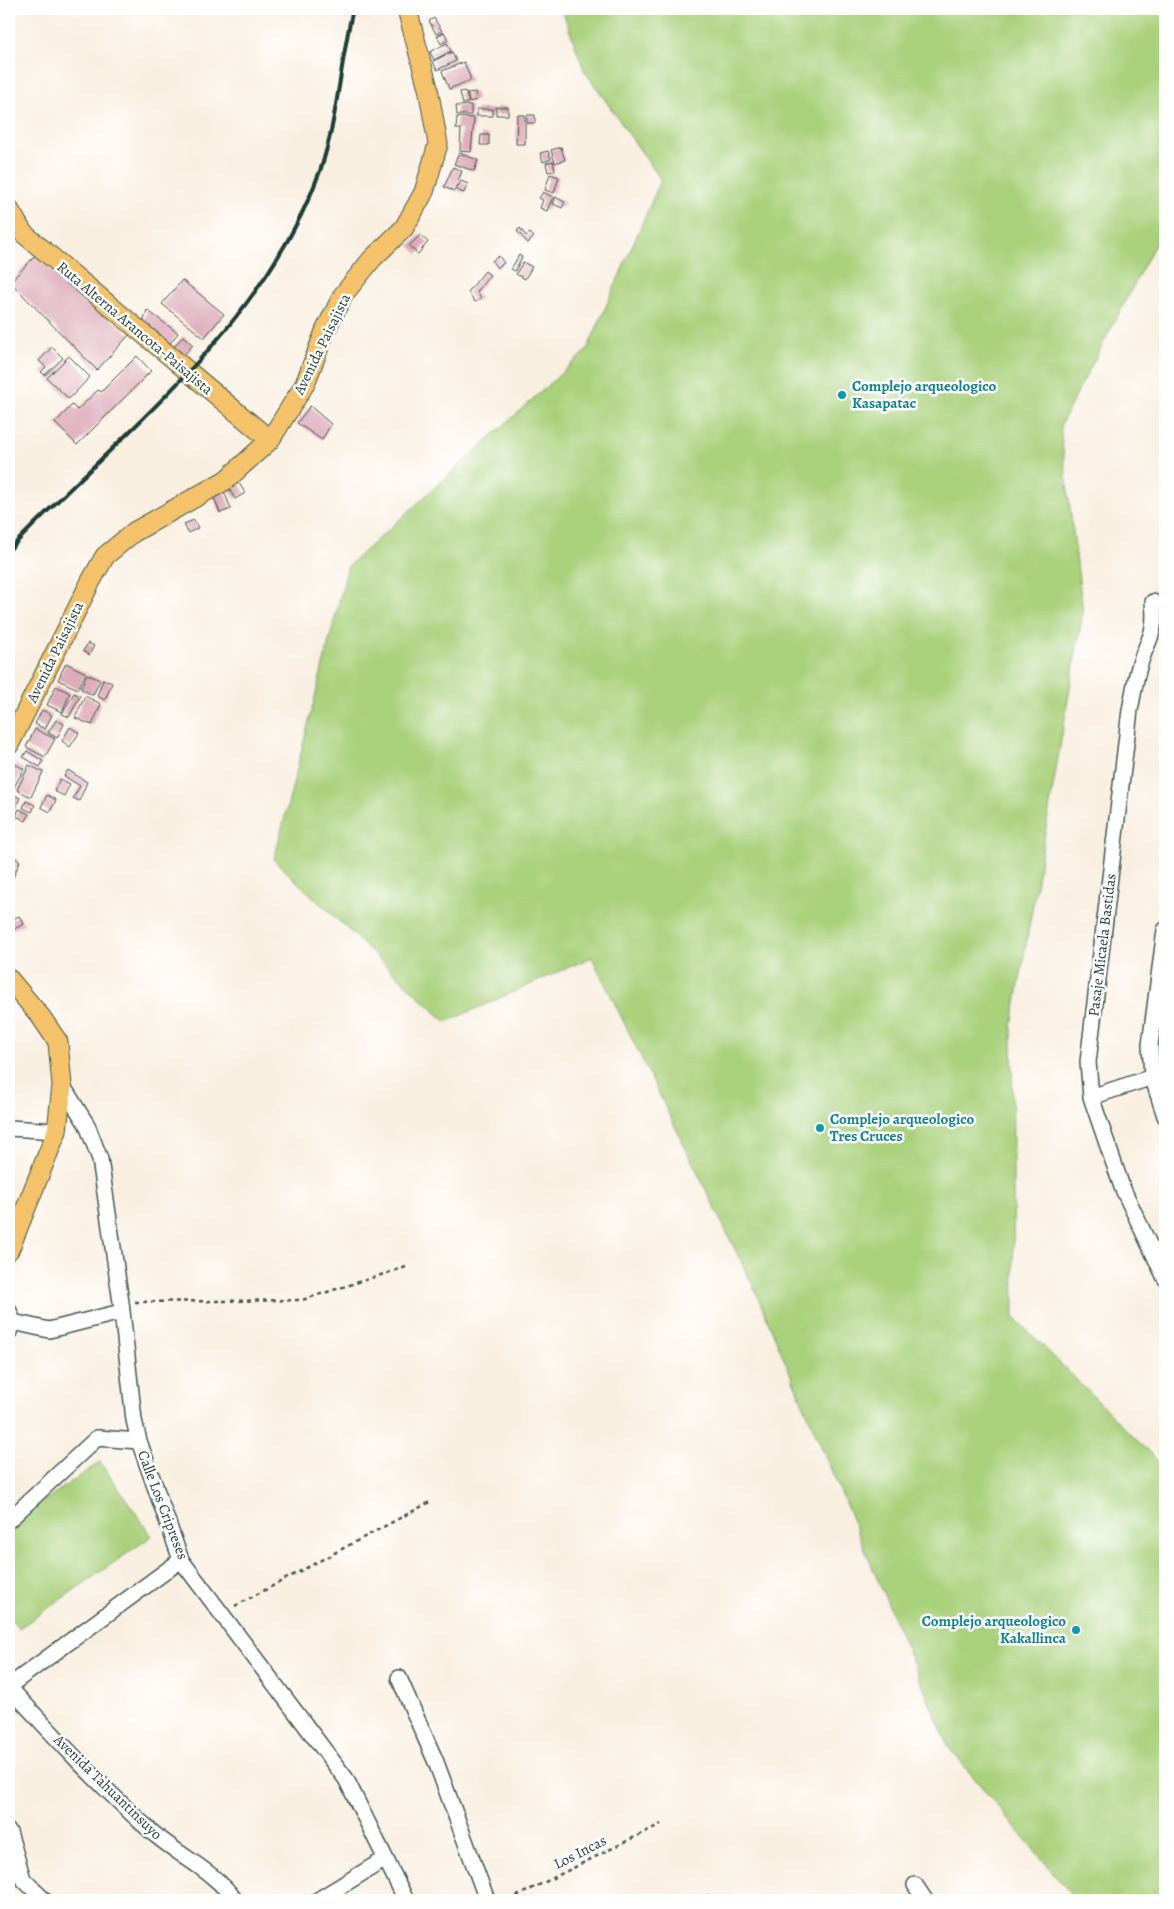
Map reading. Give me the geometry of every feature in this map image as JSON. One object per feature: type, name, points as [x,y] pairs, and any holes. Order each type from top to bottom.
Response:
[{"type":"main road","name":"Avenida Paisajista","points":[[9,745],[91,581],[106,556],[134,532],[226,480],[270,440],[305,384],[325,331],[343,295],[372,259],[404,228],[424,192],[438,144],[428,88],[407,9]]},
{"type":"main road","name":"Ruta Alterna Arancota-Paisajista","points":[[9,209],[23,233],[270,440]]},
{"type":"main road","points":[[9,979],[41,1017],[58,1042],[62,1085],[57,1131],[9,1250]]},
{"type":"street","name":"Pasaje Micaela Bastidas","points":[[1153,602],[1155,618],[1152,638],[1139,666],[1130,710],[1088,1062],[1091,1097],[1122,1187],[1165,1278]]},
{"type":"street","points":[[1165,930],[1150,1045],[1159,1074],[1165,1116]]},
{"type":"street","points":[[1091,1097],[1159,1074]]},
{"type":"street","name":"Calle Los Cripreses","points":[[62,1085],[87,1125],[100,1160],[139,1441],[182,1560],[223,1612],[346,1779],[406,1900]]},
{"type":"street","points":[[9,1128],[57,1131]]},
{"type":"street","points":[[10,1322],[49,1330],[121,1307]]},
{"type":"street","points":[[9,1520],[97,1438],[139,1441]]},
{"type":"street","points":[[9,1687],[182,1560]]},
{"type":"street","points":[[399,1678],[436,1762],[487,1900]]},
{"type":"street","name":"Avenida Tahuantinsuyo","points":[[9,1687],[61,1744],[154,1834],[223,1883],[235,1900]]},
{"type":"street","points":[[9,1832],[23,1879],[44,1900]]},
{"type":"street","points":[[318,1900],[385,1859]]},
{"type":"street","points":[[915,1885],[925,1900]]},
{"type":"path","points":[[121,1307],[302,1300],[406,1267]]},
{"type":"path","points":[[223,1612],[430,1502]]},
{"type":"path","name":"Los Incas","points":[[509,1900],[661,1824]]},
{"type":"path","points":[[698,1900],[709,1895]]},
{"type":"green space","points":[[562,9],[1165,9],[1165,225],[1060,426],[1083,612],[1012,1026],[1014,1317],[1165,1468],[1165,1900],[1076,1900],[949,1748],[754,1288],[592,957],[446,1022],[274,860],[348,566],[587,350],[661,180],[584,70]]},
{"type":"green space","points":[[100,1462],[152,1536],[18,1629],[9,1615],[9,1525]]},
{"type":"building","points":[[434,18],[442,31],[436,34],[429,21]]},
{"type":"building","points":[[444,32],[448,40],[441,44],[437,36]]},
{"type":"building","points":[[447,43],[451,51],[434,60],[430,52]]},
{"type":"building","points":[[452,52],[456,61],[437,70],[433,61]]},
{"type":"building","points":[[464,62],[471,80],[449,89],[442,71]]},
{"type":"building","points":[[465,91],[469,102],[463,104],[460,92]]},
{"type":"building","points":[[475,92],[477,100],[469,102],[467,93]]},
{"type":"building","points":[[471,105],[471,115],[457,115],[456,106]]},
{"type":"building","points":[[496,107],[508,107],[508,115],[496,115]]},
{"type":"building","points":[[477,109],[493,109],[493,116],[477,116]]},
{"type":"building","points":[[517,115],[525,115],[525,144],[516,144]]},
{"type":"building","points":[[527,115],[535,115],[535,123],[527,123]]},
{"type":"building","points":[[457,117],[474,118],[471,152],[460,151],[461,129],[456,129]]},
{"type":"building","points":[[481,135],[489,135],[489,145],[480,145]]},
{"type":"building","points":[[561,147],[565,160],[555,163],[551,150]]},
{"type":"building","points":[[548,151],[551,159],[543,162],[540,153]]},
{"type":"building","points":[[459,153],[478,160],[474,171],[454,164]]},
{"type":"building","points":[[553,161],[555,171],[548,172],[546,163]]},
{"type":"building","points":[[453,167],[462,171],[454,191],[444,187]]},
{"type":"building","points":[[550,174],[559,177],[554,193],[545,190]]},
{"type":"building","points":[[461,181],[468,184],[464,193],[456,190]]},
{"type":"building","points":[[543,192],[553,197],[547,211],[540,208],[543,200],[539,198]]},
{"type":"building","points":[[555,197],[565,202],[562,208],[553,204]]},
{"type":"building","points":[[520,228],[526,236],[530,233],[534,237],[528,243],[517,231]]},
{"type":"building","points":[[420,235],[428,242],[418,254],[409,246]]},
{"type":"building","points":[[519,255],[522,257],[515,271],[511,269]]},
{"type":"building","points":[[35,256],[130,334],[97,370],[10,282]]},
{"type":"building","points":[[499,256],[504,263],[497,268],[492,261]]},
{"type":"building","points":[[523,262],[532,267],[525,279],[516,274]]},
{"type":"building","points":[[485,271],[490,275],[477,292],[481,299],[475,302],[468,292]]},
{"type":"building","points":[[182,280],[224,314],[204,338],[162,304]]},
{"type":"building","points":[[147,310],[178,333],[168,346],[142,327]]},
{"type":"building","points":[[183,336],[193,345],[182,357],[172,349]]},
{"type":"building","points":[[52,347],[63,358],[45,375],[41,372],[46,367],[39,361]]},
{"type":"building","points":[[69,356],[90,377],[69,399],[47,378]]},
{"type":"building","points":[[137,356],[151,371],[77,445],[55,423],[72,405],[77,410],[98,390],[101,392]]},
{"type":"building","points":[[310,406],[331,424],[322,440],[297,423]]},
{"type":"building","points":[[239,483],[245,493],[235,499],[229,488]]},
{"type":"building","points":[[224,491],[231,509],[220,513],[213,495]]},
{"type":"building","points":[[194,520],[198,528],[188,533],[184,524]]},
{"type":"building","points":[[88,643],[94,646],[89,655],[83,651]]},
{"type":"building","points":[[66,663],[86,673],[78,689],[58,680]]},
{"type":"building","points":[[87,674],[100,680],[93,695],[81,689]]},
{"type":"building","points":[[103,679],[112,683],[105,700],[97,696]]},
{"type":"building","points":[[56,686],[70,693],[62,712],[47,705]]},
{"type":"building","points":[[74,693],[80,696],[69,717],[62,714]]},
{"type":"building","points":[[85,696],[101,704],[92,725],[75,718]]},
{"type":"building","points":[[42,710],[52,715],[45,729],[35,724]]},
{"type":"building","points":[[56,720],[64,724],[57,738],[48,733]]},
{"type":"building","points":[[70,727],[79,733],[70,747],[62,741]]},
{"type":"building","points":[[35,729],[55,739],[45,757],[26,747]]},
{"type":"building","points":[[27,751],[43,761],[40,767],[23,757]]},
{"type":"building","points":[[15,764],[24,769],[13,789],[9,787],[9,775]]},
{"type":"building","points":[[29,765],[43,772],[31,797],[17,790]]},
{"type":"building","points":[[68,770],[87,782],[79,801],[73,798],[80,786],[64,776]]},
{"type":"building","points":[[60,779],[70,784],[64,796],[54,791]]},
{"type":"building","points":[[9,792],[20,798],[11,817],[9,815]]},
{"type":"building","points":[[47,795],[56,800],[50,812],[41,807]]},
{"type":"building","points":[[26,801],[35,805],[32,812],[23,808]]},
{"type":"building","points":[[19,809],[29,814],[26,821],[16,816]]},
{"type":"building","points":[[13,857],[20,861],[13,878],[9,876],[9,866]]},
{"type":"building","points":[[19,916],[24,924],[12,930],[9,921]]},
{"type":"railway","points":[[9,550],[185,376],[226,330],[263,281],[295,228],[320,171],[331,131],[353,9]]},
{"type":"place","name":"Complejo arqueologico Kasapatac","points":[[842,395]]},
{"type":"place","name":"Complejo arqueologico Tres Cruces","points":[[820,1128]]},
{"type":"place","name":"Complejo arqueologico Kakallinca","points":[[1076,1630]]}]
